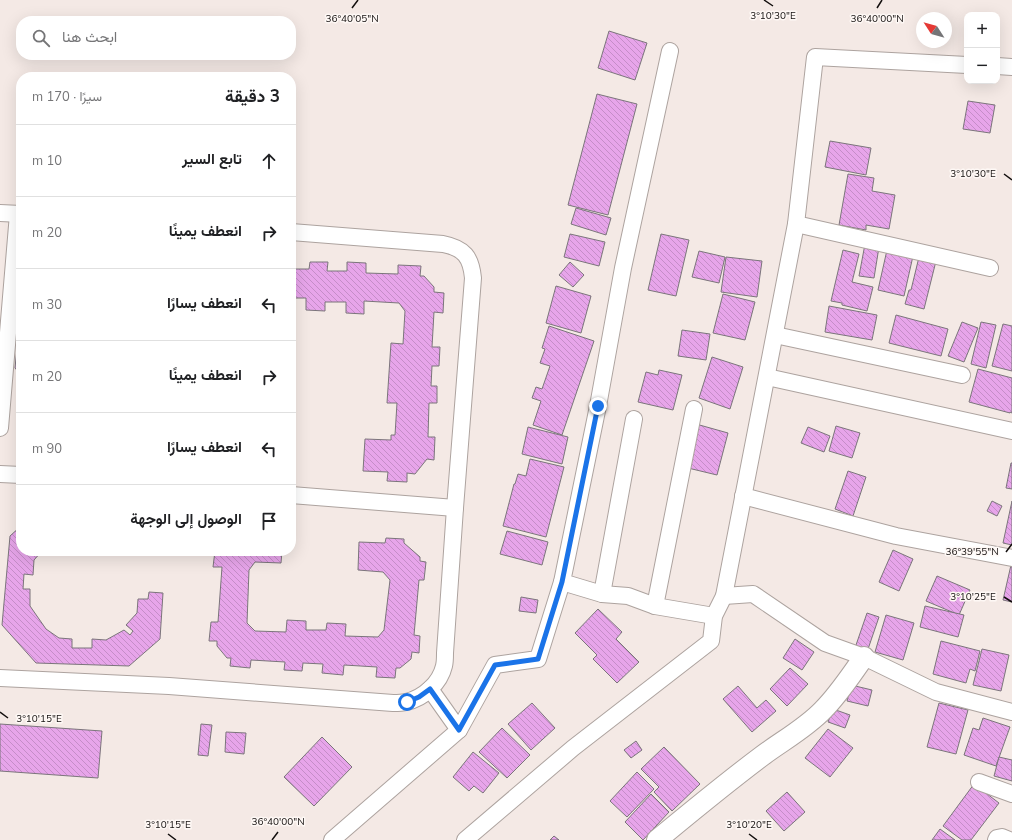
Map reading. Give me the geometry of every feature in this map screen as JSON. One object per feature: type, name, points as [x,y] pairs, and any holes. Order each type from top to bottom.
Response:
[{"type":"street","points":[[332,840],[459,730],[495,665],[538,659],[562,582],[598,406],[623,268],[670,51]]},
{"type":"street","points":[[464,840],[573,748],[712,641],[714,616],[724,596],[796,224],[815,57],[964,65]]},
{"type":"street","points":[[1000,66],[1012,67]]},
{"type":"street","points":[[0,213],[16,214]]},
{"type":"street","points":[[796,224],[990,268]]},
{"type":"street","points":[[0,678],[169,686],[393,703],[407,702],[419,697],[430,689],[439,679],[444,666],[473,278],[472,268],[462,251],[453,246],[296,232]]},
{"type":"street","points":[[0,428],[16,257]]},
{"type":"street","points":[[775,335],[962,375]]},
{"type":"street","points":[[767,377],[1012,431]]},
{"type":"street","points":[[655,606],[694,409]]},
{"type":"street","points":[[602,594],[634,419]]},
{"type":"street","points":[[0,474],[16,475]]},
{"type":"street","points":[[296,496],[455,508]]},
{"type":"street","points":[[743,496],[896,536],[1012,558]]},
{"type":"street","points":[[562,582],[602,594],[628,596],[655,606],[714,616]]},
{"type":"street","points":[[724,596],[753,594],[825,643],[864,657],[936,692],[1012,712]]},
{"type":"street","points":[[658,840],[701,803],[754,762],[811,722],[846,683],[864,657]]},
{"type":"street","points":[[430,689],[459,730]]},
{"type":"street","points":[[979,782],[1012,794]]},
{"type":"street","points":[[996,840],[997,838],[1002,837],[1009,840]]},
{"type":"building","points":[[609,31],[647,43],[635,80],[598,68]]},
{"type":"building","points":[[597,94],[637,104],[608,215],[568,205]]},
{"type":"building","points":[[968,101],[995,105],[990,133],[963,129]]},
{"type":"building","points":[[830,141],[871,148],[866,175],[825,167]]},
{"type":"building","points":[[848,174],[874,178],[872,191],[895,195],[889,229],[866,225],[866,230],[839,225]]},
{"type":"building","points":[[576,208],[611,218],[606,235],[571,224]]},
{"type":"building","points":[[570,234],[605,242],[599,266],[564,257]]},
{"type":"building","points":[[661,234],[689,240],[676,296],[648,290]]},
{"type":"building","points":[[865,244],[879,247],[874,278],[859,276]]},
{"type":"building","points":[[843,250],[859,254],[852,282],[873,287],[867,311],[831,301]]},
{"type":"building","points":[[887,250],[913,256],[904,296],[878,290]]},
{"type":"building","points":[[699,251],[725,257],[719,283],[692,277]]},
{"type":"building","points":[[726,257],[762,261],[757,297],[721,292]]},
{"type":"building","points":[[919,257],[936,261],[924,309],[905,304],[909,290],[911,290]]},
{"type":"building","points":[[310,262],[328,262],[327,271],[347,271],[347,262],[366,263],[366,273],[398,274],[398,265],[421,266],[420,276],[424,276],[434,287],[434,292],[444,293],[443,313],[434,312],[432,347],[440,347],[439,366],[432,366],[431,386],[437,386],[437,403],[429,403],[428,437],[435,437],[434,460],[427,459],[415,474],[407,473],[407,482],[387,481],[388,472],[363,471],[365,439],[391,440],[391,435],[395,435],[397,403],[387,403],[391,343],[403,344],[405,311],[399,303],[364,301],[364,314],[346,313],[346,302],[325,302],[325,311],[306,310],[306,298],[296,298],[296,269],[309,269]]},
{"type":"building","points":[[570,262],[584,275],[573,287],[559,275]]},
{"type":"building","points":[[556,286],[591,296],[581,333],[546,323]]},
{"type":"building","points":[[723,294],[755,302],[745,340],[713,333]]},
{"type":"building","points":[[829,306],[877,315],[872,340],[825,332]]},
{"type":"building","points":[[896,315],[948,329],[941,356],[889,343]]},
{"type":"building","points":[[962,322],[978,328],[964,362],[948,356]]},
{"type":"building","points":[[981,322],[996,325],[986,368],[971,364]]},
{"type":"building","points":[[1003,324],[1012,326],[1012,371],[992,366]]},
{"type":"building","points":[[549,326],[594,341],[562,435],[533,425],[541,401],[532,398],[536,387],[542,389],[550,366],[540,363],[545,349],[542,348]]},
{"type":"building","points":[[682,330],[710,334],[706,360],[678,356]]},
{"type":"building","points":[[712,357],[743,367],[730,409],[699,398]]},
{"type":"building","points":[[978,369],[1012,378],[1012,413],[969,402]]},
{"type":"building","points":[[659,370],[682,375],[673,410],[638,402],[646,372],[658,375]]},
{"type":"building","points":[[696,424],[728,433],[717,475],[688,468]]},
{"type":"building","points":[[836,426],[860,433],[852,458],[829,451]]},
{"type":"building","points":[[528,427],[568,437],[562,464],[522,454]]},
{"type":"building","points":[[808,427],[830,436],[824,452],[801,443]]},
{"type":"building","points":[[530,459],[564,467],[546,537],[503,526],[518,474],[526,476]]},
{"type":"building","points":[[1012,463],[1012,489],[1006,488]]},
{"type":"building","points":[[848,471],[866,477],[853,516],[835,509]]},
{"type":"building","points":[[992,501],[1002,506],[997,516],[987,511]]},
{"type":"building","points":[[1012,501],[1012,545],[1003,543]]},
{"type":"building","points":[[16,531],[16,556],[38,556],[34,560],[33,575],[24,574],[23,589],[30,589],[30,606],[46,629],[59,638],[72,639],[72,648],[92,648],[92,639],[106,640],[124,630],[130,635],[133,631],[126,625],[137,613],[138,599],[148,599],[149,592],[163,593],[160,639],[129,666],[36,663],[2,625],[10,536]]},
{"type":"building","points":[[507,531],[548,542],[542,565],[500,554]]},
{"type":"building","points":[[386,538],[404,539],[404,543],[420,557],[420,561],[426,562],[424,580],[419,580],[414,635],[420,636],[419,653],[412,652],[411,659],[400,668],[396,668],[395,678],[376,677],[377,667],[344,665],[343,675],[322,673],[323,664],[303,663],[302,671],[284,670],[285,662],[251,660],[250,668],[230,666],[231,658],[227,658],[217,646],[217,641],[209,641],[211,622],[218,622],[222,567],[213,567],[214,556],[282,556],[281,563],[255,562],[249,570],[247,623],[255,631],[286,632],[287,620],[306,621],[306,630],[326,630],[327,623],[346,624],[345,636],[378,637],[384,630],[390,580],[383,572],[358,570],[359,542],[385,543]]},
{"type":"building","points":[[893,550],[913,559],[899,591],[879,582]]},
{"type":"building","points":[[1012,565],[1012,602],[1003,600]]},
{"type":"building","points":[[937,576],[970,590],[959,615],[926,601]]},
{"type":"building","points":[[521,597],[538,600],[536,613],[519,611]]},
{"type":"building","points":[[925,606],[964,615],[958,637],[920,627]]},
{"type":"building","points":[[598,609],[622,632],[616,639],[639,662],[617,683],[593,659],[597,655],[575,633]]},
{"type":"building","points":[[867,613],[879,617],[867,652],[855,648]]},
{"type":"building","points":[[886,615],[914,623],[903,660],[875,652]]},
{"type":"building","points":[[795,639],[814,652],[802,670],[783,658]]},
{"type":"building","points":[[941,641],[980,651],[975,671],[970,669],[966,683],[933,674]]},
{"type":"building","points":[[982,649],[1009,655],[1001,691],[973,685]]},
{"type":"building","points":[[790,668],[808,684],[787,706],[770,689]]},
{"type":"building","points":[[851,685],[872,690],[868,706],[847,701]]},
{"type":"building","points":[[738,686],[757,708],[766,700],[776,711],[752,732],[723,699]]},
{"type":"building","points":[[532,703],[555,728],[531,750],[508,724]]},
{"type":"building","points":[[939,703],[968,710],[956,754],[927,747]]},
{"type":"building","points":[[833,709],[850,715],[845,728],[828,722]]},
{"type":"building","points":[[983,718],[1010,727],[996,766],[964,755],[973,728],[979,730]]},
{"type":"building","points":[[0,724],[102,731],[98,778],[0,771]]},
{"type":"building","points":[[201,724],[212,725],[208,756],[198,755]]},
{"type":"building","points":[[502,728],[530,755],[507,778],[479,752]]},
{"type":"building","points":[[828,729],[853,748],[830,777],[805,758]]},
{"type":"building","points":[[226,732],[246,733],[244,754],[225,752]]},
{"type":"building","points":[[322,737],[352,767],[314,806],[284,777]]},
{"type":"building","points":[[636,741],[642,750],[631,758],[624,750]]},
{"type":"building","points":[[664,747],[700,784],[672,811],[654,792],[659,787],[641,769]]},
{"type":"building","points":[[473,752],[499,773],[483,793],[474,786],[469,791],[453,777]]},
{"type":"building","points":[[999,757],[1012,760],[1012,781],[994,776]]},
{"type":"building","points":[[637,772],[654,789],[627,817],[610,801]]},
{"type":"building","points":[[974,784],[999,803],[971,840],[962,840],[943,826]]},
{"type":"building","points":[[787,792],[805,812],[784,831],[766,811]]},
{"type":"building","points":[[651,794],[669,812],[643,840],[625,822]]},
{"type":"building","points":[[940,829],[955,840],[932,840]]},
{"type":"building","points":[[554,836],[559,840],[550,840]]},
{"type":"route","points":[[407,702],[419,697],[430,689],[459,730],[495,665],[538,659],[562,582],[598,406]]}]
